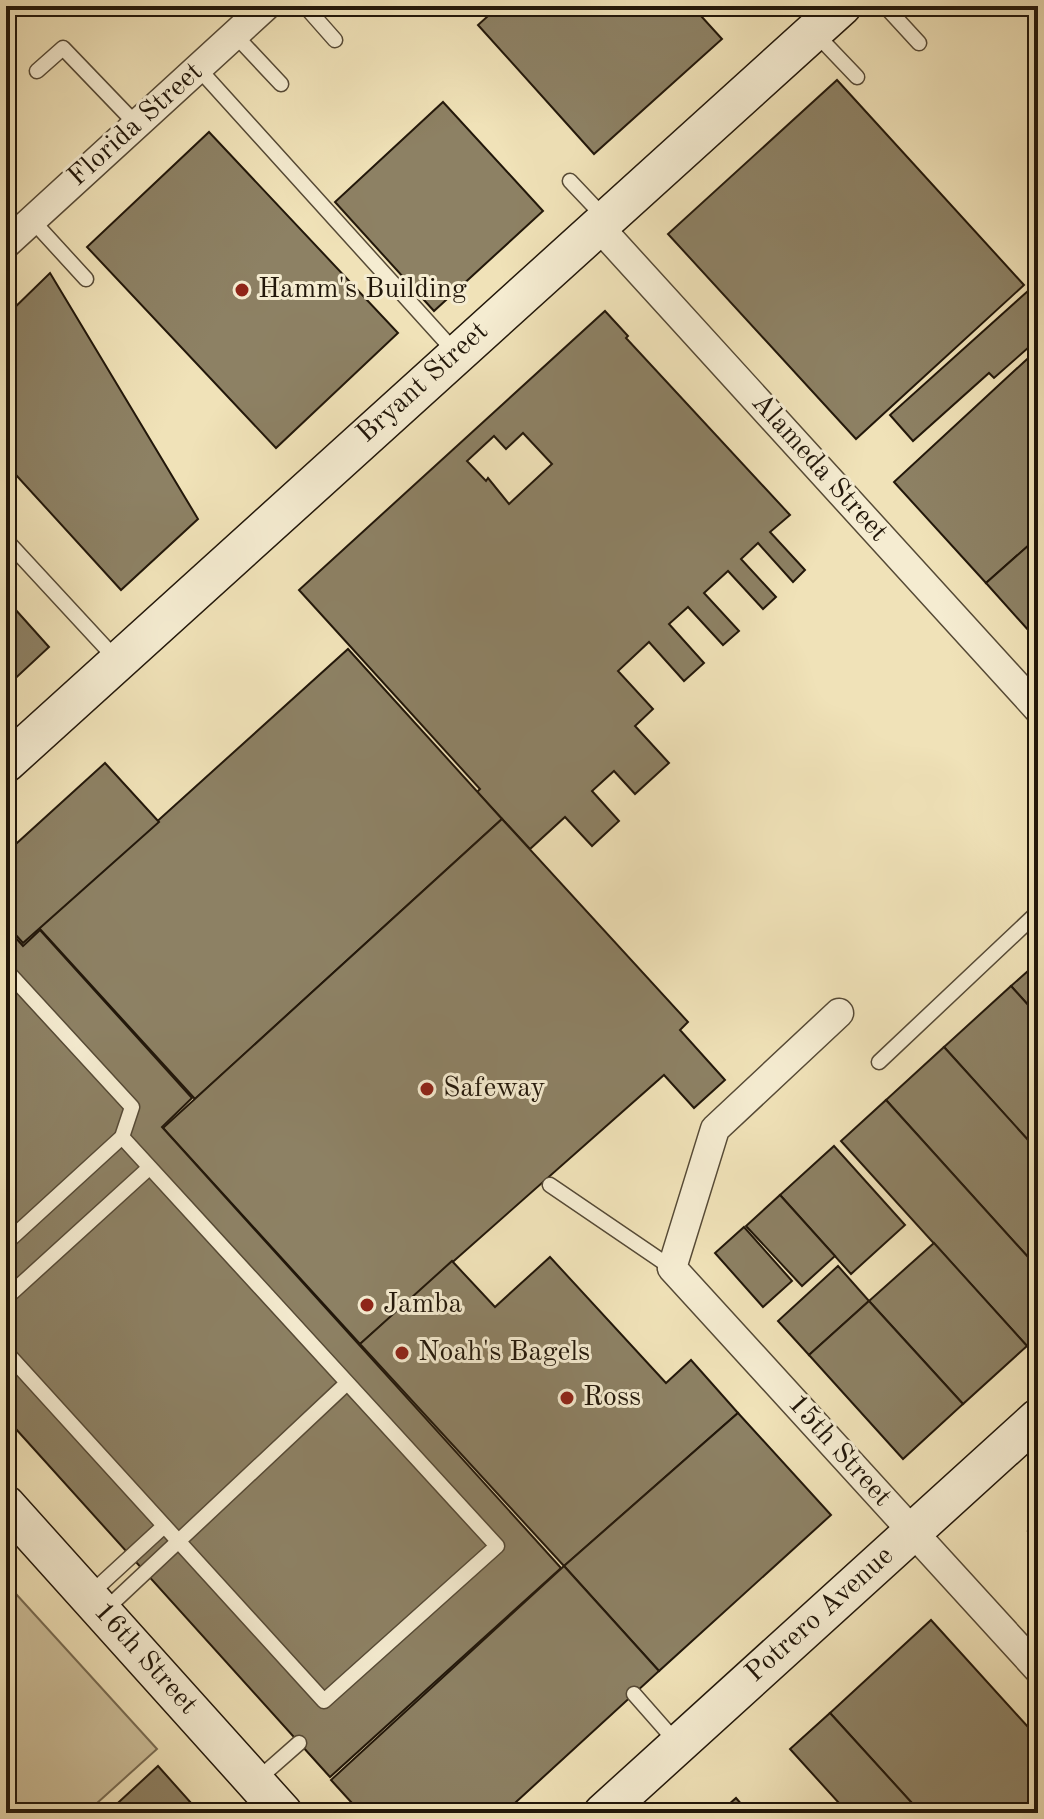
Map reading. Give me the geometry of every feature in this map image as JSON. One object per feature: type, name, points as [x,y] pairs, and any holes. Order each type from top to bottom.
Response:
[{"type":"street","name":"Florida Street","points":[[6,244],[266,6]]},
{"type":"street","name":"Bryant Street","points":[[6,763],[842,6]]},
{"type":"street","name":"Alameda Street","points":[[603,223],[1038,709]]},
{"type":"street","points":[[672,1268],[715,1129],[839,1013]]},
{"type":"street","name":"15th Street","points":[[672,1268],[1038,1669]]},
{"type":"street","name":"Potrero Avenue","points":[[603,1813],[1038,1418]]},
{"type":"street","name":"16th Street","points":[[6,1505],[272,1804]]},
{"type":"lane","points":[[305,6],[335,40]]},
{"type":"lane","points":[[885,6],[919,43]]},
{"type":"lane","points":[[814,31],[857,77]]},
{"type":"lane","points":[[235,35],[281,84]]},
{"type":"lane","points":[[37,71],[63,48],[137,125]]},
{"type":"lane","points":[[199,69],[456,353]]},
{"type":"lane","points":[[570,181],[603,223]]},
{"type":"lane","points":[[32,220],[86,279]]},
{"type":"lane","points":[[6,540],[118,661]]},
{"type":"lane","points":[[879,1062],[1038,912]]},
{"type":"lane","points":[[6,970],[132,1107],[122,1137],[6,1243]]},
{"type":"lane","points":[[6,1352],[324,1701],[497,1546],[122,1137]]},
{"type":"lane","points":[[6,1298],[149,1168]]},
{"type":"lane","points":[[550,1185],[672,1268]]},
{"type":"lane","points":[[96,1603],[178,1541],[346,1384]]},
{"type":"lane","points":[[96,1603],[164,1526]]},
{"type":"lane","points":[[634,1694],[679,1744]]},
{"type":"lane","points":[[272,1804],[299,1743]]},
{"type":"shaded area","points":[[6,1583],[157,1749],[86,1813],[6,1813]]},
{"type":"building","points":[[499,6],[692,6],[722,39],[594,154],[478,25]]},
{"type":"building","points":[[837,80],[1024,285],[856,439],[668,234]]},
{"type":"building","points":[[443,102],[543,211],[434,311],[335,202]]},
{"type":"building","name":"Hamm's Building","points":[[209,132],[398,333],[276,448],[87,247]]},
{"type":"building","points":[[50,273],[198,519],[121,590],[6,464],[6,316]]},
{"type":"building","points":[[1029,290],[1038,292],[1038,339],[994,378],[989,373],[913,441],[890,415]]},
{"type":"building","points":[[605,311],[628,336],[626,338],[790,515],[770,532],[805,570],[793,582],[758,543],[741,559],[776,597],[763,609],[728,571],[704,593],[739,631],[723,645],[688,607],[669,624],[704,663],[684,681],[649,642],[618,671],[653,709],[635,726],[669,763],[635,794],[614,771],[592,791],[619,821],[592,846],[565,817],[530,849],[477,792],[480,789],[299,590]],"holes":[[[523,433],[552,464],[509,504],[488,478],[486,481],[467,461],[494,436],[506,449]]]},
{"type":"building","points":[[1038,349],[1038,537],[986,583],[894,482]]},
{"type":"building","points":[[1038,537],[1038,625],[1030,632],[986,583]]},
{"type":"building","points":[[6,599],[49,647],[6,687]]},
{"type":"building","points":[[1038,625],[1038,641],[1030,632]]},
{"type":"building","points":[[348,649],[502,819],[195,1099],[39,928]]},
{"type":"building","points":[[105,763],[159,822],[23,943],[6,924],[6,853]]},
{"type":"building","name":"Safeway","points":[[502,819],[688,1022],[680,1030],[725,1080],[694,1108],[664,1075],[360,1344],[163,1128]]},
{"type":"building","points":[[6,927],[23,946],[40,930],[192,1098],[162,1127],[561,1568],[330,1777],[6,1418]]},
{"type":"building","points":[[1038,962],[1038,1016],[1011,986]]},
{"type":"building","points":[[1011,986],[1038,1016],[1038,1151],[944,1047]]},
{"type":"building","points":[[944,1047],[1038,1151],[1038,1268],[886,1100]]},
{"type":"building","points":[[886,1100],[1038,1268],[1038,1336],[1027,1346],[841,1141]]},
{"type":"building","points":[[834,1146],[905,1225],[851,1274],[780,1195]]},
{"type":"building","points":[[780,1195],[835,1256],[802,1286],[746,1226]]},
{"type":"building","points":[[744,1227],[792,1281],[763,1307],[715,1253]]},
{"type":"building","points":[[934,1243],[1027,1346],[963,1404],[869,1301]]},
{"type":"building","name":"Ross","points":[[550,1257],[666,1383],[691,1360],[738,1413],[564,1566],[360,1344],[452,1261],[495,1307]]},
{"type":"building","points":[[838,1266],[869,1301],[809,1355],[778,1321]]},
{"type":"building","points":[[869,1301],[963,1404],[903,1459],[809,1355]]},
{"type":"building","points":[[738,1413],[831,1515],[659,1671],[564,1566]]},
{"type":"building","points":[[1038,1523],[1038,1542],[1028,1531]]},
{"type":"building","points":[[564,1566],[659,1671],[504,1813],[361,1813],[331,1780]]},
{"type":"building","points":[[931,1620],[1038,1738],[1038,1813],[921,1813],[830,1713]]},
{"type":"building","points":[[830,1713],[921,1813],[848,1813],[790,1749]]},
{"type":"building","points":[[158,1766],[200,1813],[107,1813]]},
{"type":"building","points":[[736,1798],[749,1813],[719,1813]]},
{"type":"place","name":"Hamm's Building","points":[[242,290]]},
{"type":"place","name":"Safeway","points":[[427,1089]]},
{"type":"place","name":"Jamba","points":[[367,1305]]},
{"type":"place","name":"Noah's Bagels","points":[[402,1353]]},
{"type":"place","name":"Ross","points":[[567,1398]]}]
